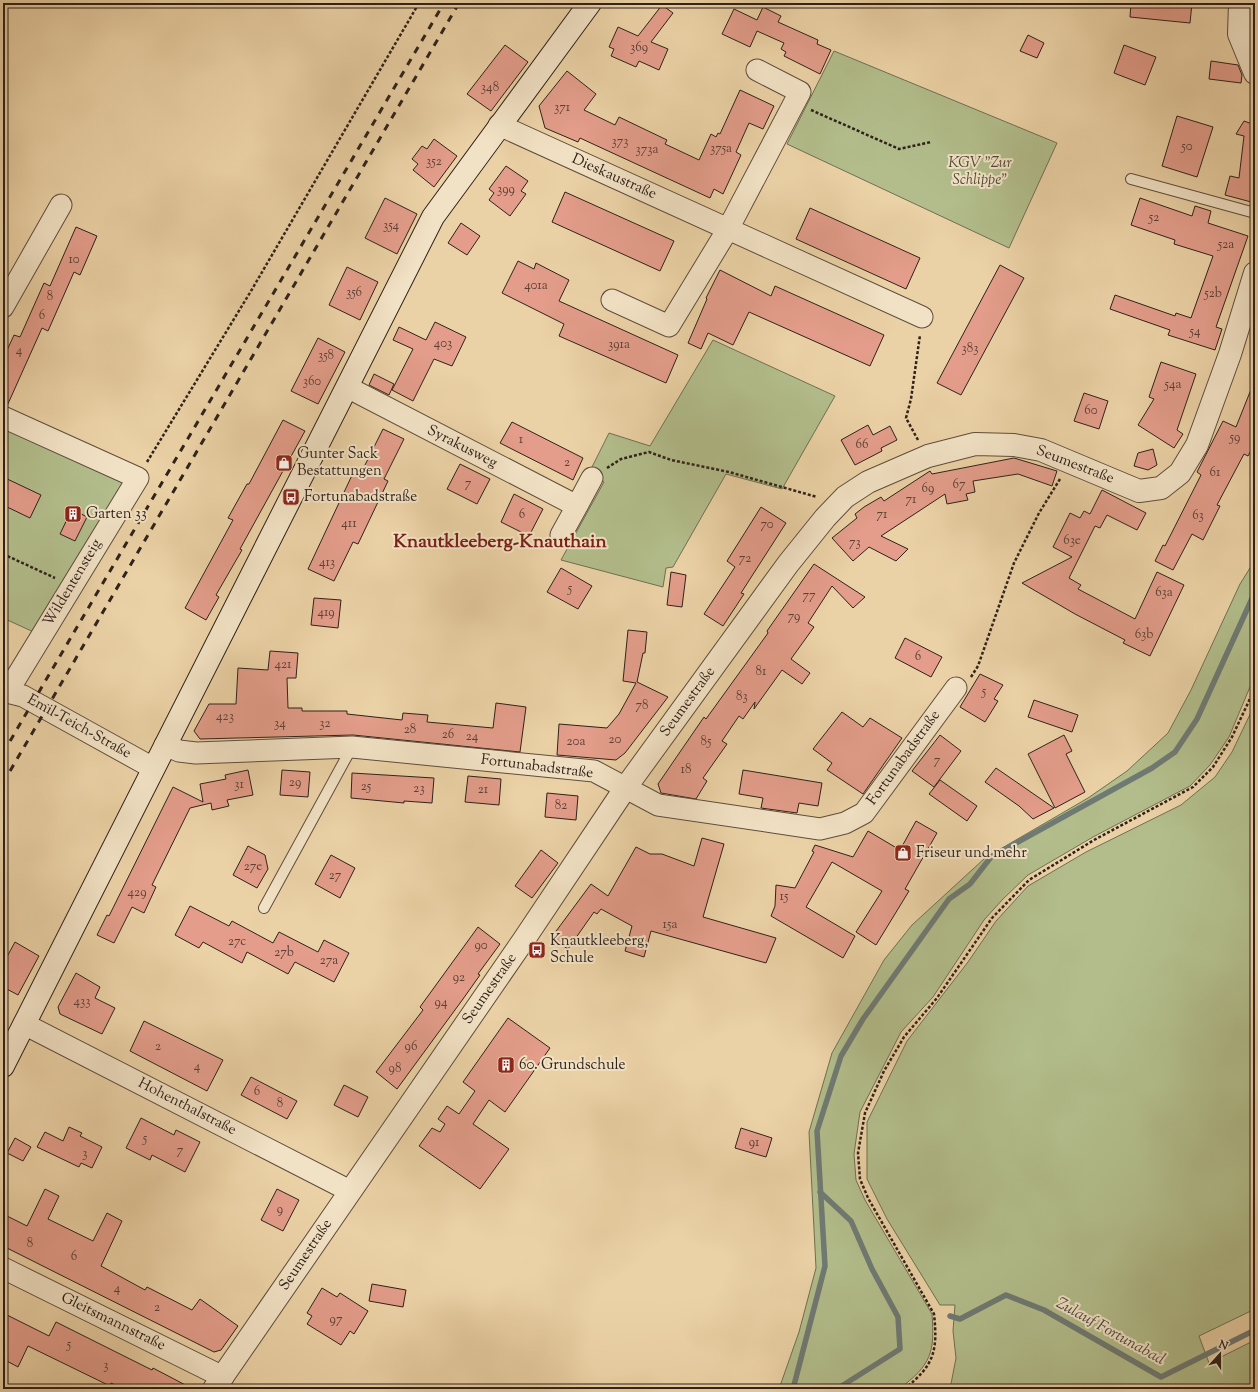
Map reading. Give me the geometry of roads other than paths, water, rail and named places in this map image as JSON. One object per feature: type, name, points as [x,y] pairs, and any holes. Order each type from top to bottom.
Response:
[{"type":"street","points":[[3,1066],[433,216],[590,3]]},
{"type":"street","points":[[1240,3],[1239,34],[1255,73]]},
{"type":"street","points":[[612,300],[669,326],[728,229],[800,92],[756,70]]},
{"type":"street","name":"Dieskaustraße","points":[[499,125],[922,317]]},
{"type":"street","points":[[3,307],[61,204]]},
{"type":"street","name":"Seumestraße","points":[[218,1383],[518,948],[626,787],[788,564],[837,505],[845,497],[868,482],[928,456],[975,444],[1014,444],[1041,450],[1139,491],[1160,488],[1180,473],[1197,445],[1206,425],[1255,273]]},
{"type":"street","name":"Syrakusweg","points":[[347,387],[577,506]]},
{"type":"street","name":"Wildentensteig","points":[[3,417],[138,478],[72,586],[5,691]]},
{"type":"street","points":[[561,535],[592,478]]},
{"type":"street","name":"Fortunabadstraße","points":[[165,745],[178,751],[196,753],[352,747],[594,771],[658,805],[820,829],[845,823],[864,813],[956,688]]},
{"type":"street","name":"Emil-Teich-Straße","points":[[5,691],[23,696],[153,768]]},
{"type":"street","name":"Hohenthalstraße","points":[[24,1024],[350,1191]]},
{"type":"street","name":"Gleitsmannstraße","points":[[3,1268],[218,1383]]},
{"type":"lane","points":[[1131,179],[1255,213]]},
{"type":"lane","points":[[264,908],[352,747]]},
{"type":"waterway","points":[[793,1389],[825,1266],[817,1131],[841,1056],[863,1019],[949,899],[970,884],[991,857],[1152,768],[1175,752],[1197,719],[1255,592]]},
{"type":"waterway","points":[[820,1192],[851,1221],[872,1269],[898,1317],[900,1349],[837,1389]]},
{"type":"waterway","name":"Zulauf Fortunabad","points":[[950,1316],[960,1319],[1006,1295],[1044,1310],[1161,1377],[1255,1330]]},
{"type":"railway","points":[[3,753],[444,3]]},
{"type":"railway","points":[[3,783],[459,3]]},
{"type":"place","name":"Gunter Sack Bestattungen","points":[[284,463]]},
{"type":"place","name":"Fortunabadstraße","points":[[291,497]]},
{"type":"place","name":"Garten 33","points":[[73,514]]},
{"type":"place","name":"Friseur und mehr","points":[[903,853]]},
{"type":"place","name":"Knautkleeberg, Schule","points":[[537,950]]},
{"type":"place","name":"60. Grundschule","points":[[506,1065]]},
{"type":"district","name":"Knautkleeberg-Knauthain","points":[[500,542]]},
{"type":"park label","name":"KGV \"Zur Schlippe\"","points":[[980,172]]}]
